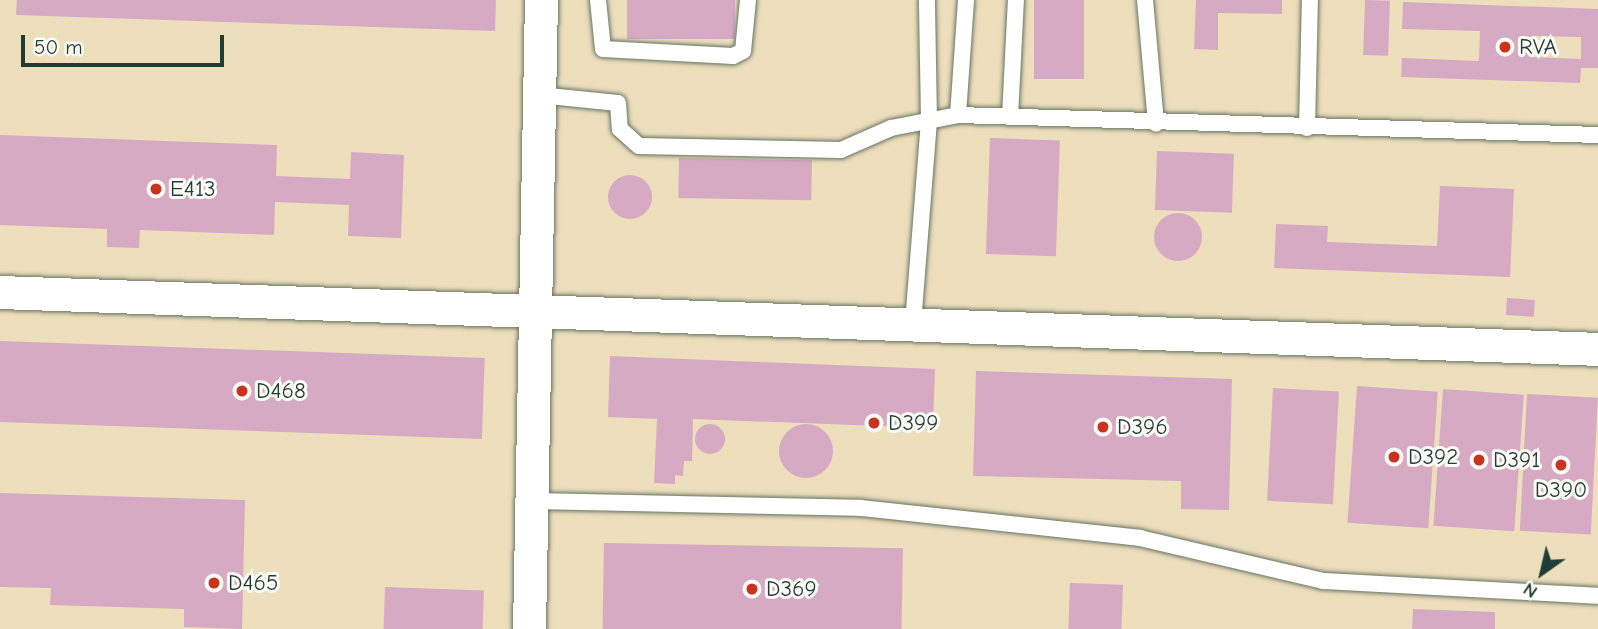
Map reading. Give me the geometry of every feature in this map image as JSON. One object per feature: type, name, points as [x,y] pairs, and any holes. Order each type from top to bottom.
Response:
[{"type":"street","points":[[529,629],[532,310],[538,95],[546,1]]},
{"type":"street","points":[[0,292],[1598,349]]},
{"type":"lane","points":[[598,0],[603,48],[733,56],[743,51],[748,0]]},
{"type":"lane","points":[[913,324],[929,120],[927,0]]},
{"type":"lane","points":[[958,115],[966,0]]},
{"type":"lane","points":[[1010,117],[1016,0]]},
{"type":"lane","points":[[1145,0],[1156,124]]},
{"type":"lane","points":[[1307,128],[1310,0]]},
{"type":"lane","points":[[538,95],[618,103],[620,129],[639,146],[841,150],[891,128],[958,115],[1156,124],[1598,135]]},
{"type":"lane","points":[[530,501],[861,508],[1140,538],[1323,581],[1598,596]]},
{"type":"building","points":[[17,0],[496,0],[495,31],[16,15]]},
{"type":"building","points":[[627,0],[735,0],[735,39],[627,39]]},
{"type":"building","points":[[1034,0],[1084,0],[1084,79],[1034,79]]},
{"type":"building","points":[[1196,0],[1282,0],[1282,14],[1218,13],[1218,50],[1194,49]]},
{"type":"building","points":[[1365,0],[1390,1],[1388,56],[1363,55]]},
{"type":"building","name":"RVA","points":[[1403,2],[1598,9],[1598,68],[1581,68],[1580,83],[1401,77],[1402,58],[1479,61],[1480,31],[1402,29]],"holes":[[[1531,36],[1581,37],[1581,59],[1530,57]]]},
{"type":"building","name":"E413","points":[[0,135],[277,145],[276,176],[350,179],[351,152],[404,155],[401,238],[348,236],[349,205],[275,202],[274,235],[140,230],[139,248],[107,247],[107,229],[0,225]]},
{"type":"building","points":[[990,138],[1060,140],[1056,256],[986,254]]},
{"type":"building","points":[[1157,151],[1234,154],[1232,213],[1155,210]]},
{"type":"building","points":[[679,158],[812,160],[811,200],[678,198]]},
{"type":"building","points":[[630,175],[646,181],[652,197],[646,213],[630,219],[614,213],[608,197],[614,181]]},
{"type":"building","points":[[1440,186],[1514,189],[1510,277],[1274,268],[1276,224],[1328,226],[1327,242],[1437,246]]},
{"type":"building","points":[[1178,213],[1195,220],[1202,237],[1195,254],[1178,261],[1161,254],[1154,237],[1161,220]]},
{"type":"building","points":[[1507,298],[1535,300],[1534,317],[1506,315]]},
{"type":"building","name":"D468","points":[[0,341],[485,358],[482,439],[0,422]]},
{"type":"building","name":"D399","points":[[610,356],[935,369],[933,428],[693,419],[692,461],[684,461],[683,476],[675,475],[675,484],[654,483],[657,419],[608,417]]},
{"type":"building","name":"D396","points":[[976,371],[1232,379],[1229,510],[1181,509],[1181,481],[973,476]]},
{"type":"building","name":"D392","points":[[1357,386],[1438,392],[1428,528],[1347,523]]},
{"type":"building","points":[[1273,388],[1339,391],[1333,504],[1267,501]]},
{"type":"building","name":"D391","points":[[1443,389],[1524,395],[1514,531],[1433,526]]},
{"type":"building","name":"D390","points":[[1527,394],[1598,398],[1591,535],[1520,531]]},
{"type":"building","points":[[710,424],[721,428],[725,439],[721,450],[710,454],[699,450],[695,439],[699,428]]},
{"type":"building","points":[[806,424],[825,432],[833,451],[825,470],[806,478],[787,470],[779,451],[787,432]]},
{"type":"building","points":[[0,493],[245,500],[242,629],[184,627],[184,609],[50,605],[51,588],[0,587]]},
{"type":"building","name":"D369","points":[[604,543],[903,548],[902,629],[602,629]]},
{"type":"building","points":[[1070,583],[1123,585],[1121,629],[1068,629]]},
{"type":"building","points":[[385,587],[484,590],[483,629],[384,629]]},
{"type":"building","points":[[1413,609],[1495,612],[1495,629],[1412,629]]},
{"type":"place","name":"RVA","points":[[1505,47]]},
{"type":"place","name":"E413","points":[[156,189]]},
{"type":"place","name":"D468","points":[[242,391]]},
{"type":"place","name":"D399","points":[[874,423]]},
{"type":"place","name":"D396","points":[[1103,427]]},
{"type":"place","name":"D392","points":[[1394,457]]},
{"type":"place","name":"D391","points":[[1479,460]]},
{"type":"place","name":"D390","points":[[1561,465]]},
{"type":"place","name":"D465","points":[[214,583]]},
{"type":"place","name":"D369","points":[[752,589]]}]
